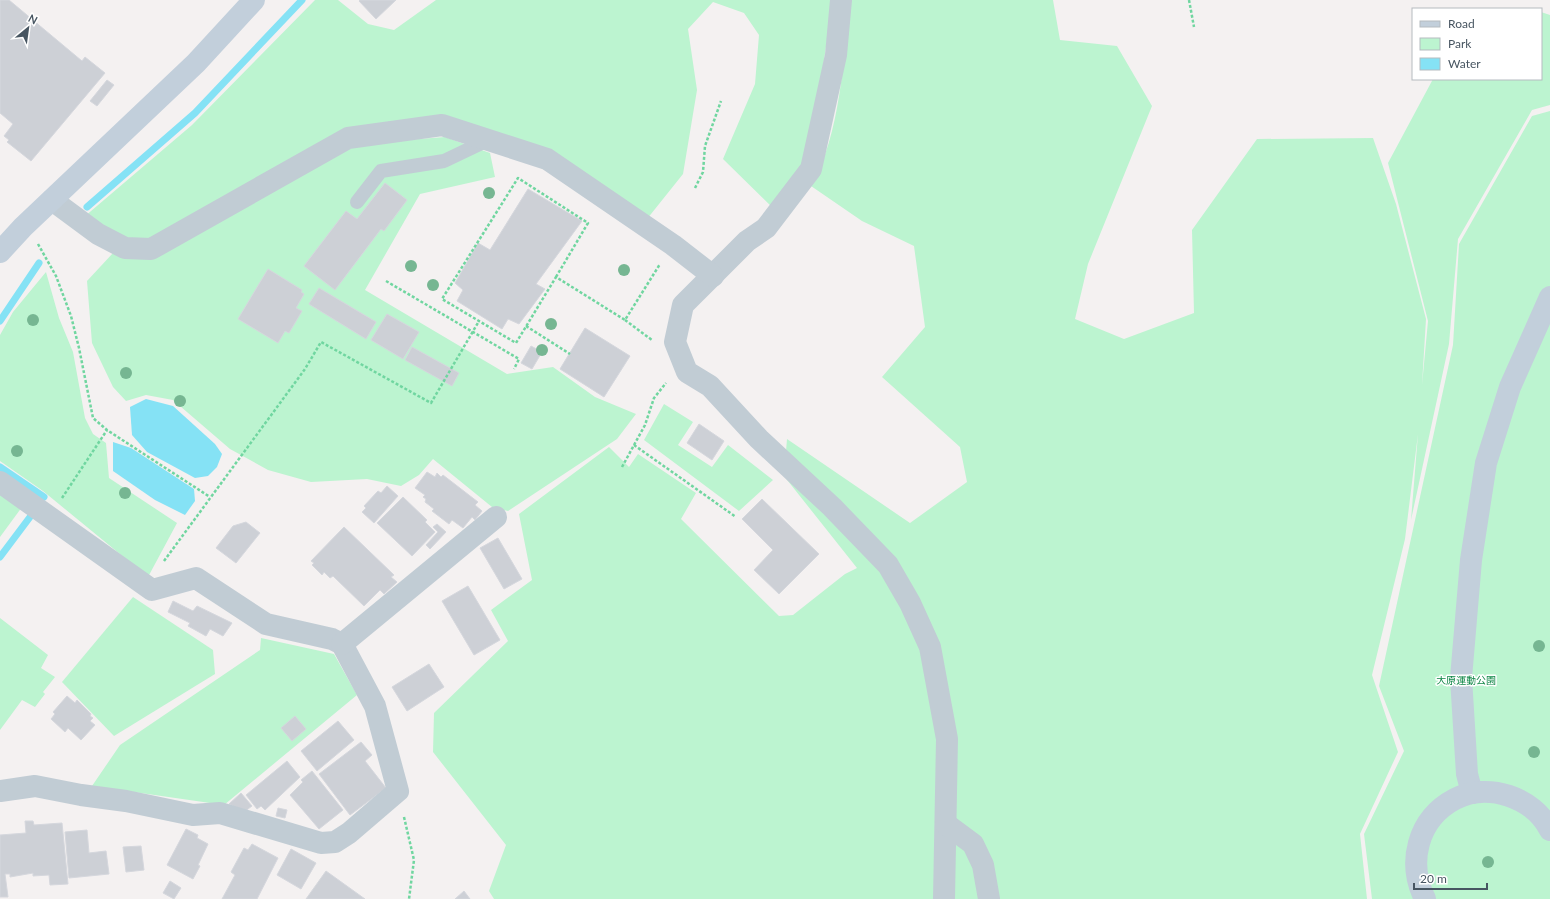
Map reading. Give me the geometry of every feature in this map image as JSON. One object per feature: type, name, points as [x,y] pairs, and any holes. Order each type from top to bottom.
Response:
[{"type":"street","points":[[0,252],[23,227],[196,63],[254,0]]},
{"type":"street","points":[[841,0],[836,55],[811,169],[766,228],[747,241],[683,305],[675,342],[687,372],[710,386],[759,439],[832,507],[888,564],[910,602],[930,647],[947,739],[944,899]]},
{"type":"street","points":[[52,200],[98,234],[125,248],[151,249],[348,138],[442,126],[547,159],[672,245],[713,276]]},
{"type":"street","points":[[1472,793],[1467,774],[1461,678],[1471,560],[1486,463],[1510,387],[1550,297]]},
{"type":"street","points":[[0,482],[152,590],[196,578],[266,624],[332,639],[342,644],[375,706],[398,791],[349,833],[336,842],[320,843],[220,813],[193,815],[126,801],[81,795],[35,786],[0,791]]},
{"type":"street","points":[[342,644],[496,517]]},
{"type":"street","points":[[1425,899],[1418,885],[1415,860],[1421,835],[1434,815],[1454,799],[1472,793],[1504,794],[1527,804],[1546,821],[1550,830]]},
{"type":"street","points":[[946,824],[973,844],[983,865],[989,899]]},
{"type":"lane","points":[[357,202],[381,171],[444,161],[488,140]]},
{"type":"path","points":[[1189,0],[1194,27]]},
{"type":"path","points":[[695,188],[703,172],[705,146],[721,101]]},
{"type":"path","points":[[518,178],[588,223],[516,343],[479,321],[442,299],[518,178]]},
{"type":"path","points":[[38,244],[56,276],[71,316],[93,418],[107,430],[210,497]]},
{"type":"path","points":[[556,277],[625,320],[672,245]]},
{"type":"path","points":[[386,281],[519,359],[514,369]]},
{"type":"path","points":[[147,586],[210,497],[305,369],[321,342],[431,403],[479,321]]},
{"type":"path","points":[[526,326],[570,354]]},
{"type":"path","points":[[622,467],[645,426],[654,398],[683,362]]},
{"type":"path","points":[[49,517],[107,430]]},
{"type":"path","points":[[634,445],[736,517]]},
{"type":"path","points":[[398,791],[414,860],[409,899]]},
{"type":"green space","points":[[315,0],[338,0],[368,24],[394,30],[436,0],[833,0],[808,167],[775,210],[723,159],[755,84],[759,35],[744,13],[713,2],[688,29],[697,90],[683,174],[647,219],[443,121],[347,134],[151,245],[126,244],[84,217],[192,125]]},
{"type":"green space","points":[[850,0],[1053,0],[1060,40],[1117,46],[1152,106],[1088,264],[1075,319],[1124,339],[1194,313],[1192,230],[1257,139],[1373,138],[1396,204],[1426,319],[1422,385],[1428,321],[1388,163],[1432,80],[1542,80],[1542,12],[1550,15],[1550,105],[1532,110],[1458,239],[1449,344],[1411,520],[1418,434],[1405,539],[1372,675],[1398,752],[1360,834],[1367,899],[494,899],[489,891],[506,845],[433,752],[434,713],[508,641],[491,610],[532,580],[519,514],[609,447],[629,467],[638,454],[696,493],[681,519],[779,616],[793,615],[845,574],[857,568],[784,476],[787,439],[910,523],[967,482],[960,447],[882,377],[925,327],[914,246],[862,221],[811,186],[829,143],[835,120]]},
{"type":"green space","name":"大原運動公園","points":[[1550,111],[1550,899],[1372,899],[1364,834],[1404,751],[1379,686],[1453,345],[1459,244],[1532,116]]},
{"type":"green space","points":[[445,137],[490,153],[495,177],[420,194],[365,290],[507,374],[553,367],[595,397],[636,414],[617,439],[508,511],[492,507],[433,459],[419,475],[401,486],[367,479],[311,482],[268,470],[230,449],[173,400],[146,395],[126,401],[113,387],[92,343],[87,281],[113,253],[152,255],[353,144]]},
{"type":"green space","points":[[46,272],[59,318],[73,352],[85,418],[93,434],[106,443],[109,478],[177,523],[148,577],[43,491],[0,461],[0,335],[13,312]]},
{"type":"green space","points":[[664,404],[693,422],[678,445],[712,467],[728,445],[773,480],[739,511],[644,440]]},
{"type":"green space","points":[[0,492],[22,507],[0,537]]},
{"type":"green space","points":[[133,597],[213,650],[215,674],[114,736],[62,682]]},
{"type":"green space","points":[[0,618],[48,655],[41,668],[55,677],[43,692],[45,694],[35,707],[22,700],[0,730]]},
{"type":"green space","points":[[261,638],[334,654],[357,695],[224,805],[92,786],[120,745],[260,650]]},
{"type":"water","points":[[146,399],[173,406],[215,444],[222,454],[217,467],[208,476],[195,478],[147,452],[132,435],[130,407]]},
{"type":"water","points":[[113,442],[131,448],[194,489],[195,501],[185,515],[155,500],[113,471]]},
{"type":"building","points":[[0,0],[9,0],[82,61],[85,57],[105,73],[31,161],[7,142],[9,140],[4,136],[13,124],[0,113]]},
{"type":"building","points":[[396,0],[376,19],[359,1]]},
{"type":"building","points":[[107,80],[114,85],[97,106],[90,101]]},
{"type":"building","points":[[385,183],[407,200],[384,231],[381,229],[335,290],[304,266],[346,211],[357,219]]},
{"type":"building","points":[[528,189],[582,221],[536,284],[545,289],[519,324],[508,319],[502,329],[457,301],[463,290],[455,283],[478,243],[490,250]]},
{"type":"building","points":[[268,269],[302,290],[301,292],[304,294],[296,308],[302,311],[289,333],[285,331],[278,343],[238,319]]},
{"type":"building","points":[[319,288],[376,322],[366,339],[309,304]]},
{"type":"building","points":[[387,314],[419,332],[403,359],[371,340]]},
{"type":"building","points":[[585,328],[630,356],[604,397],[560,369]]},
{"type":"building","points":[[531,346],[542,352],[532,369],[521,363]]},
{"type":"building","points":[[412,347],[459,373],[452,386],[405,360]]},
{"type":"building","points":[[699,424],[724,441],[712,460],[687,443]]},
{"type":"building","points":[[427,472],[435,477],[437,473],[441,477],[443,475],[478,502],[475,505],[482,511],[475,520],[472,517],[463,528],[452,520],[449,524],[432,511],[434,509],[425,502],[426,499],[423,497],[425,495],[415,488]]},
{"type":"building","points":[[387,486],[398,496],[374,523],[362,512],[366,508],[364,506],[378,491],[381,493]]},
{"type":"building","points":[[403,497],[427,520],[425,522],[435,532],[412,556],[377,523]]},
{"type":"building","points":[[762,499],[819,554],[779,594],[754,570],[773,550],[742,519]]},
{"type":"building","points":[[246,522],[260,533],[236,563],[216,548],[233,526]]},
{"type":"building","points":[[437,524],[446,532],[430,549],[426,545],[438,532],[433,527]]},
{"type":"building","points":[[344,527],[394,575],[391,577],[397,582],[384,594],[380,590],[364,606],[333,576],[330,578],[324,572],[322,575],[312,565],[314,563],[311,561]]},
{"type":"building","points":[[498,538],[522,579],[504,589],[480,548]]},
{"type":"building","points":[[468,586],[500,640],[474,655],[442,601]]},
{"type":"building","points":[[173,601],[193,611],[197,606],[232,623],[223,636],[210,629],[206,636],[188,626],[190,623],[168,612]]},
{"type":"building","points":[[429,664],[444,687],[407,711],[392,687]]},
{"type":"building","points":[[67,696],[75,703],[77,700],[93,718],[90,721],[95,725],[81,740],[68,728],[65,732],[51,719],[55,714],[53,712]]},
{"type":"building","points":[[295,716],[306,729],[292,741],[281,728]]},
{"type":"building","points":[[338,721],[354,740],[317,771],[301,751]]},
{"type":"building","points":[[361,742],[372,755],[365,761],[386,788],[350,815],[319,774]]},
{"type":"building","points":[[287,761],[300,777],[265,810],[261,806],[257,809],[246,795]]},
{"type":"building","points":[[312,771],[343,810],[319,829],[290,795],[303,782],[301,780]]},
{"type":"building","points":[[241,793],[252,806],[244,812],[229,804]]},
{"type":"building","points":[[278,808],[287,810],[285,818],[276,816]]},
{"type":"building","points":[[25,821],[33,821],[34,825],[62,823],[68,884],[50,885],[49,875],[33,876],[33,873],[10,877],[10,874],[5,874],[8,897],[0,897],[0,835],[26,833]]},
{"type":"building","points":[[186,829],[198,835],[197,838],[208,844],[198,865],[200,866],[193,879],[167,865]]},
{"type":"building","points":[[87,830],[89,853],[106,851],[109,874],[69,878],[65,832]]},
{"type":"building","points":[[252,844],[278,858],[257,899],[222,899],[235,875],[231,872],[244,848],[248,850]]},
{"type":"building","points":[[141,846],[144,870],[126,872],[123,847]]},
{"type":"building","points":[[291,849],[316,863],[301,889],[277,875]]},
{"type":"building","points":[[326,871],[365,899],[306,899]]},
{"type":"building","points":[[170,881],[181,888],[174,899],[163,893]]},
{"type":"building","points":[[464,891],[470,899],[455,899]]},
{"type":"waterway","points":[[87,207],[195,113],[302,0]]},
{"type":"waterway","points":[[0,321],[39,263]]},
{"type":"waterway","points":[[0,467],[44,497]]},
{"type":"waterway","points":[[0,557],[33,513]]}]
